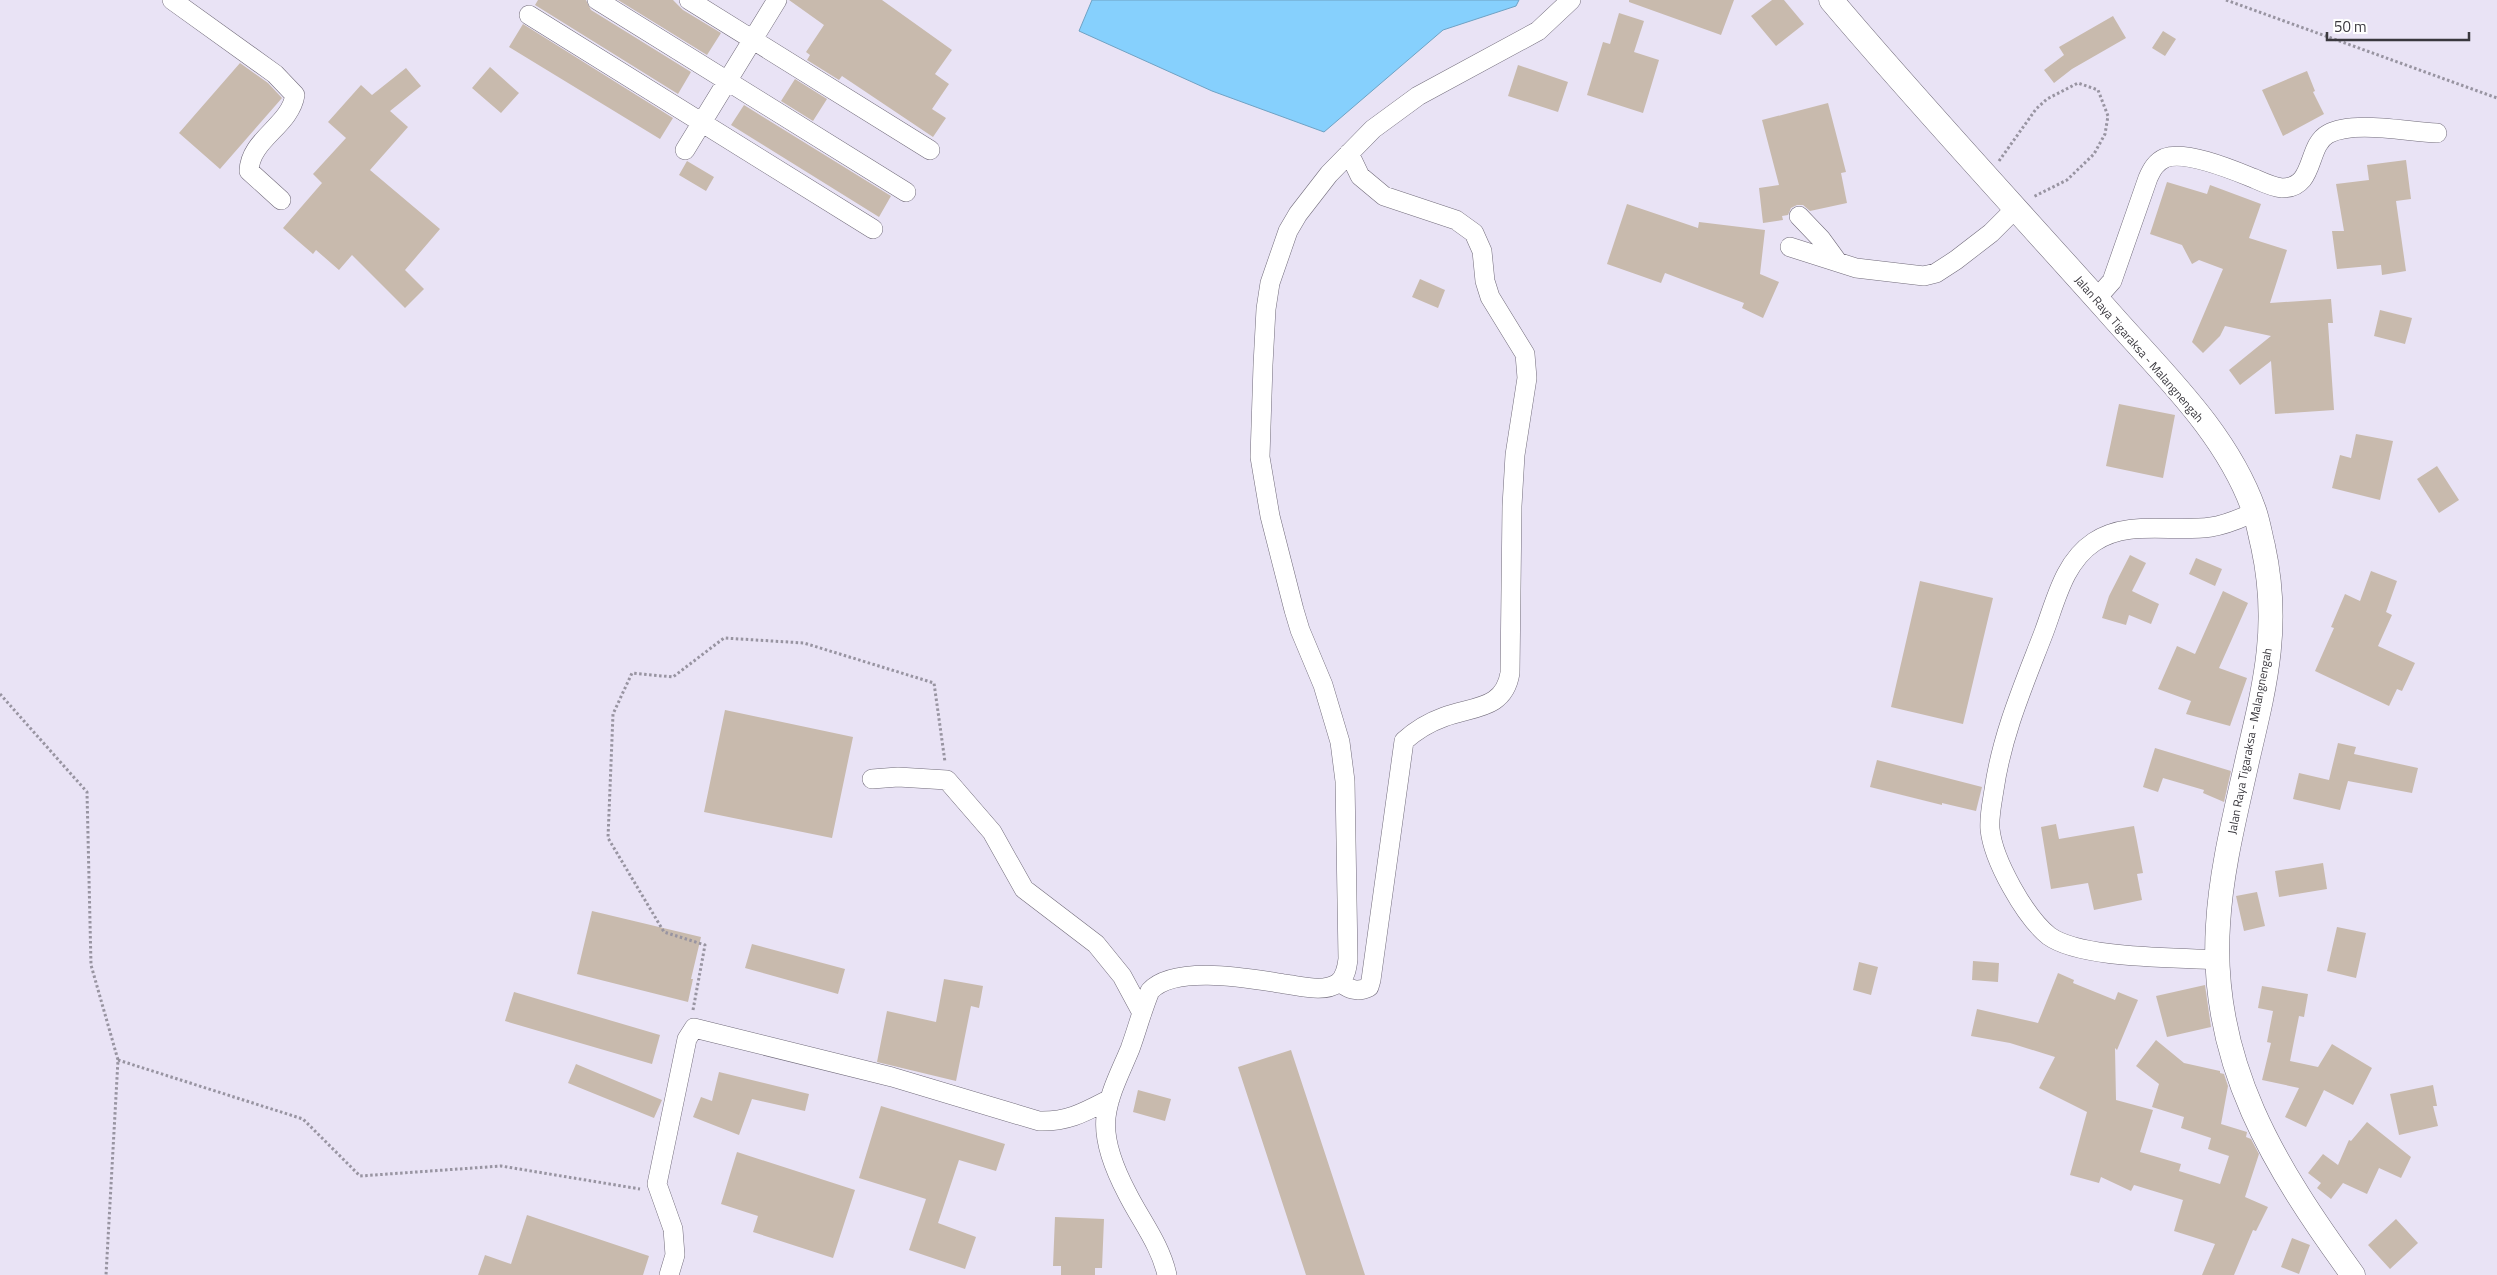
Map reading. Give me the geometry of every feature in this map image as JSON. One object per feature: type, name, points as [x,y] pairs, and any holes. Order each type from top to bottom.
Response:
[{"type":"main road","name":"Jalan Raya Tigaraksa - Malangnengah","points":[[1831,0],[1910,94],[2016,208],[2218,440],[2236,468],[2255,512],[2270,579],[2272,630],[2262,698],[2238,800],[2218,922],[2217,960],[2222,1017],[2238,1081],[2267,1142],[2302,1202],[2353,1275]]},
{"type":"street","points":[[172,0],[275,74],[295,95],[293,106],[253,152],[249,162],[249,171],[281,200]]},
{"type":"street","points":[[597,0],[730,80],[906,192]]},
{"type":"street","points":[[689,0],[930,150]]},
{"type":"street","points":[[685,150],[730,80],[777,0]]},
{"type":"street","points":[[1167,1275],[1153,1235],[1127,1194],[1113,1161],[1106,1127],[1110,1099],[1150,991],[1156,985],[1172,978],[1192,976],[1225,977],[1312,988],[1329,988],[1339,982],[1346,972],[1349,942],[1344,781],[1340,742],[1323,685],[1300,630],[1286,584],[1264,488],[1260,442],[1266,309],[1270,283],[1288,231],[1298,214],[1329,174],[1373,129],[1418,96],[1538,31],[1571,0]]},
{"type":"street","points":[[529,15],[873,229]]},
{"type":"street","points":[[2096,299],[2112,280],[2153,168],[2165,158],[2185,157],[2230,169],[2269,185],[2284,188],[2297,183],[2303,178],[2309,169],[2322,138],[2335,131],[2358,127],[2437,133]]},
{"type":"street","points":[[1339,982],[1350,990],[1362,991],[1369,987],[1372,980],[1404,741],[1426,726],[1446,716],[1470,710],[1499,698],[1509,681],[1512,506],[1515,455],[1527,370],[1521,346],[1490,297],[1485,281],[1482,251],[1474,233],[1456,220],[1384,196],[1360,176],[1349,153]]},
{"type":"street","points":[[1790,247],[1865,270],[1918,276],[1930,274],[1943,269],[1970,250],[2016,208]]},
{"type":"street","points":[[1799,216],[1821,239],[1837,261]]},
{"type":"street","points":[[2217,960],[2099,952],[2065,944],[2049,936],[2024,905],[1994,847],[1990,828],[1992,802],[2004,738],[2016,702],[2061,585],[2082,552],[2094,541],[2125,531],[2164,527],[2211,528],[2255,512]]},
{"type":"street","points":[[872,779],[898,777],[947,780],[992,832],[1024,889],[1096,944],[1122,976],[1142,1013]]},
{"type":"street","points":[[669,1275],[675,1255],[673,1229],[658,1193],[658,1176],[689,1033],[694,1028],[892,1077],[1039,1121],[1058,1122],[1066,1120],[1110,1099]]},
{"type":"path","points":[[2226,0],[2497,98]]},
{"type":"path","points":[[1988,178],[2036,109],[2047,99],[2078,83],[2098,90],[2108,116],[2105,134],[2094,154],[2067,180],[2041,192],[2016,208]]},
{"type":"path","points":[[689,1033],[705,945],[664,932],[608,838],[613,714],[632,673],[673,677],[724,638],[804,643],[934,683],[947,780]]},
{"type":"path","points":[[0,694],[87,792],[91,965],[118,1060],[106,1275]]},
{"type":"path","points":[[118,1060],[303,1119],[360,1176],[501,1166],[658,1193]]},
{"type":"water","points":[[1092,0],[1519,0],[1516,6],[1443,30],[1324,132],[1212,91],[1079,31]]},
{"type":"building","points":[[538,0],[586,0],[591,10],[691,72],[678,94],[535,5]]},
{"type":"building","points":[[618,0],[673,0],[683,10],[721,33],[707,55]]},
{"type":"building","points":[[789,0],[882,0],[952,50],[935,74],[949,84],[932,109],[946,118],[933,137],[842,76],[839,80],[807,60],[810,55],[806,52],[824,25]]},
{"type":"building","points":[[1629,0],[1734,0],[1721,35],[1629,2]]},
{"type":"building","points":[[1772,0],[1784,0],[1804,24],[1776,46],[1751,16]]},
{"type":"building","points":[[1619,13],[1644,21],[1634,52],[1659,60],[1643,113],[1587,95],[1603,42],[1610,44]]},
{"type":"building","points":[[2113,16],[2126,38],[2072,69],[2054,83],[2044,70],[2064,55],[2059,47]]},
{"type":"building","points":[[523,24],[673,118],[660,139],[509,47]]},
{"type":"building","points":[[2163,31],[2176,39],[2165,56],[2152,48]]},
{"type":"building","points":[[240,63],[268,83],[282,98],[220,169],[179,133]]},
{"type":"building","points":[[1518,65],[1568,82],[1558,112],[1508,96]]},
{"type":"building","points":[[490,67],[519,93],[501,113],[472,88]]},
{"type":"building","points":[[406,68],[421,86],[390,111],[408,127],[370,170],[440,229],[405,270],[424,289],[405,308],[352,255],[339,270],[316,250],[313,254],[283,228],[322,183],[313,174],[346,138],[328,122],[361,85],[372,95]]},
{"type":"building","points":[[2307,71],[2315,91],[2313,92],[2324,114],[2283,136],[2262,90]]},
{"type":"building","points":[[795,79],[827,99],[813,121],[781,101]]},
{"type":"building","points":[[1828,103],[1846,172],[1841,173],[1847,203],[1810,211],[1803,205],[1797,205],[1791,208],[1788,215],[1782,216],[1783,220],[1763,223],[1759,188],[1779,185],[1762,120]]},
{"type":"building","points":[[744,105],[891,196],[879,217],[731,125]]},
{"type":"building","points":[[2406,160],[2411,199],[2396,201],[2406,271],[2382,275],[2381,265],[2337,269],[2332,231],[2344,231],[2336,184],[2369,180],[2367,165]]},
{"type":"building","points":[[687,161],[714,177],[706,191],[679,175]]},
{"type":"building","points":[[2167,182],[2207,194],[2210,185],[2261,204],[2249,238],[2287,250],[2270,303],[2331,299],[2333,323],[2328,323],[2334,410],[2275,414],[2271,361],[2240,385],[2229,370],[2271,336],[2225,326],[2220,336],[2203,353],[2192,342],[2223,269],[2199,260],[2192,264],[2182,245],[2150,234]]},
{"type":"building","points":[[1627,204],[1698,228],[1699,222],[1765,230],[1760,274],[1779,282],[1763,318],[1742,308],[1744,303],[1665,273],[1661,283],[1607,264]]},
{"type":"building","points":[[1420,279],[1445,290],[1438,308],[1412,297]]},
{"type":"building","points":[[2380,310],[2412,318],[2405,344],[2374,336]]},
{"type":"building","points":[[2119,404],[2175,415],[2163,478],[2106,466]]},
{"type":"building","points":[[2356,434],[2393,441],[2380,500],[2332,488],[2340,455],[2351,458]]},
{"type":"building","points":[[2437,466],[2459,500],[2439,513],[2417,479]]},
{"type":"building","points":[[2130,555],[2146,563],[2132,591],[2159,604],[2151,624],[2129,615],[2126,625],[2102,618],[2109,596]]},
{"type":"building","points":[[2196,558],[2222,569],[2215,586],[2189,574]]},
{"type":"building","points":[[2371,571],[2397,581],[2386,612],[2392,615],[2378,646],[2415,663],[2402,691],[2397,689],[2389,706],[2315,671],[2334,628],[2331,627],[2345,594],[2360,601]]},
{"type":"building","points":[[1920,581],[1993,598],[1963,724],[1891,707]]},
{"type":"building","points":[[2223,591],[2248,603],[2219,668],[2247,678],[2230,726],[2186,714],[2191,701],[2158,689],[2177,646],[2195,654]]},
{"type":"building","points":[[725,710],[853,737],[832,838],[704,812]]},
{"type":"building","points":[[2338,743],[2356,747],[2354,754],[2418,768],[2412,793],[2348,781],[2340,810],[2293,799],[2299,773],[2329,780]]},
{"type":"building","points":[[2155,748],[2231,771],[2224,802],[2203,793],[2204,790],[2163,778],[2158,792],[2143,787]]},
{"type":"building","points":[[1877,760],[1982,787],[1976,811],[1942,803],[1942,805],[1870,787]]},
{"type":"building","points":[[2056,824],[2059,839],[2134,826],[2143,873],[2137,874],[2142,900],[2094,910],[2088,883],[2051,889],[2041,827]]},
{"type":"building","points":[[2323,863],[2327,889],[2279,897],[2275,871]]},
{"type":"building","points":[[2257,892],[2265,926],[2244,931],[2236,896]]},
{"type":"building","points":[[592,911],[701,937],[691,979],[693,979],[688,1002],[577,974]]},
{"type":"building","points":[[2337,927],[2366,933],[2356,978],[2327,971]]},
{"type":"building","points":[[752,944],[845,969],[838,994],[745,968]]},
{"type":"building","points":[[1973,961],[1999,963],[1998,982],[1972,980]]},
{"type":"building","points":[[1859,962],[1878,967],[1871,995],[1853,990]]},
{"type":"building","points":[[2058,973],[2074,980],[2073,983],[2115,1000],[2118,992],[2138,1000],[2117,1050],[2115,1048],[2116,1100],[2153,1110],[2140,1152],[2181,1164],[2179,1171],[2220,1184],[2229,1156],[2208,1149],[2211,1138],[2181,1128],[2184,1117],[2152,1107],[2159,1084],[2136,1066],[2156,1040],[2184,1063],[2220,1071],[2220,1073],[2224,1074],[2228,1086],[2221,1124],[2247,1132],[2246,1137],[2251,1139],[2259,1154],[2245,1197],[2268,1207],[2256,1231],[2253,1230],[2234,1275],[2202,1275],[2215,1244],[2174,1231],[2183,1200],[2134,1185],[2131,1191],[2101,1177],[2099,1183],[2070,1175],[2087,1112],[2039,1088],[2055,1057],[2010,1043],[1971,1036],[1977,1009],[2038,1023]]},
{"type":"building","points":[[944,979],[983,986],[979,1008],[971,1006],[956,1081],[877,1062],[887,1011],[936,1022]]},
{"type":"building","points":[[2205,985],[2211,1027],[2167,1037],[2156,996]]},
{"type":"building","points":[[2262,986],[2308,994],[2304,1017],[2299,1016],[2290,1061],[2318,1067],[2332,1044],[2372,1068],[2353,1105],[2324,1090],[2306,1127],[2285,1117],[2299,1088],[2262,1080],[2271,1043],[2267,1042],[2273,1011],[2258,1008]]},
{"type":"building","points":[[514,992],[660,1035],[652,1064],[505,1021]]},
{"type":"building","points":[[1291,1050],[1365,1275],[1306,1275],[1238,1067]]},
{"type":"building","points":[[576,1064],[662,1100],[654,1118],[568,1083]]},
{"type":"building","points":[[719,1072],[809,1094],[805,1111],[752,1099],[739,1135],[693,1117],[701,1097],[712,1101]]},
{"type":"building","points":[[2433,1085],[2437,1106],[2433,1106],[2438,1126],[2399,1135],[2390,1094]]},
{"type":"building","points":[[1138,1090],[1171,1099],[1165,1121],[1133,1112]]},
{"type":"building","points":[[881,1106],[1005,1144],[996,1171],[959,1160],[938,1223],[976,1237],[965,1269],[909,1250],[926,1199],[859,1178]]},
{"type":"building","points":[[2367,1122],[2411,1157],[2401,1178],[2379,1168],[2367,1194],[2343,1183],[2331,1199],[2317,1188],[2321,1183],[2308,1173],[2323,1154],[2338,1165],[2349,1140],[2351,1141]]},
{"type":"building","points":[[737,1152],[855,1190],[833,1258],[753,1232],[758,1216],[721,1204]]},
{"type":"building","points":[[527,1215],[649,1256],[643,1275],[478,1275],[485,1255],[511,1264]]},
{"type":"building","points":[[1055,1217],[1104,1219],[1102,1268],[1095,1268],[1095,1275],[1061,1275],[1061,1266],[1053,1266]]},
{"type":"building","points":[[2396,1219],[2418,1243],[2390,1269],[2368,1245]]},
{"type":"building","points":[[2292,1238],[2310,1245],[2299,1274],[2281,1267]]}]
